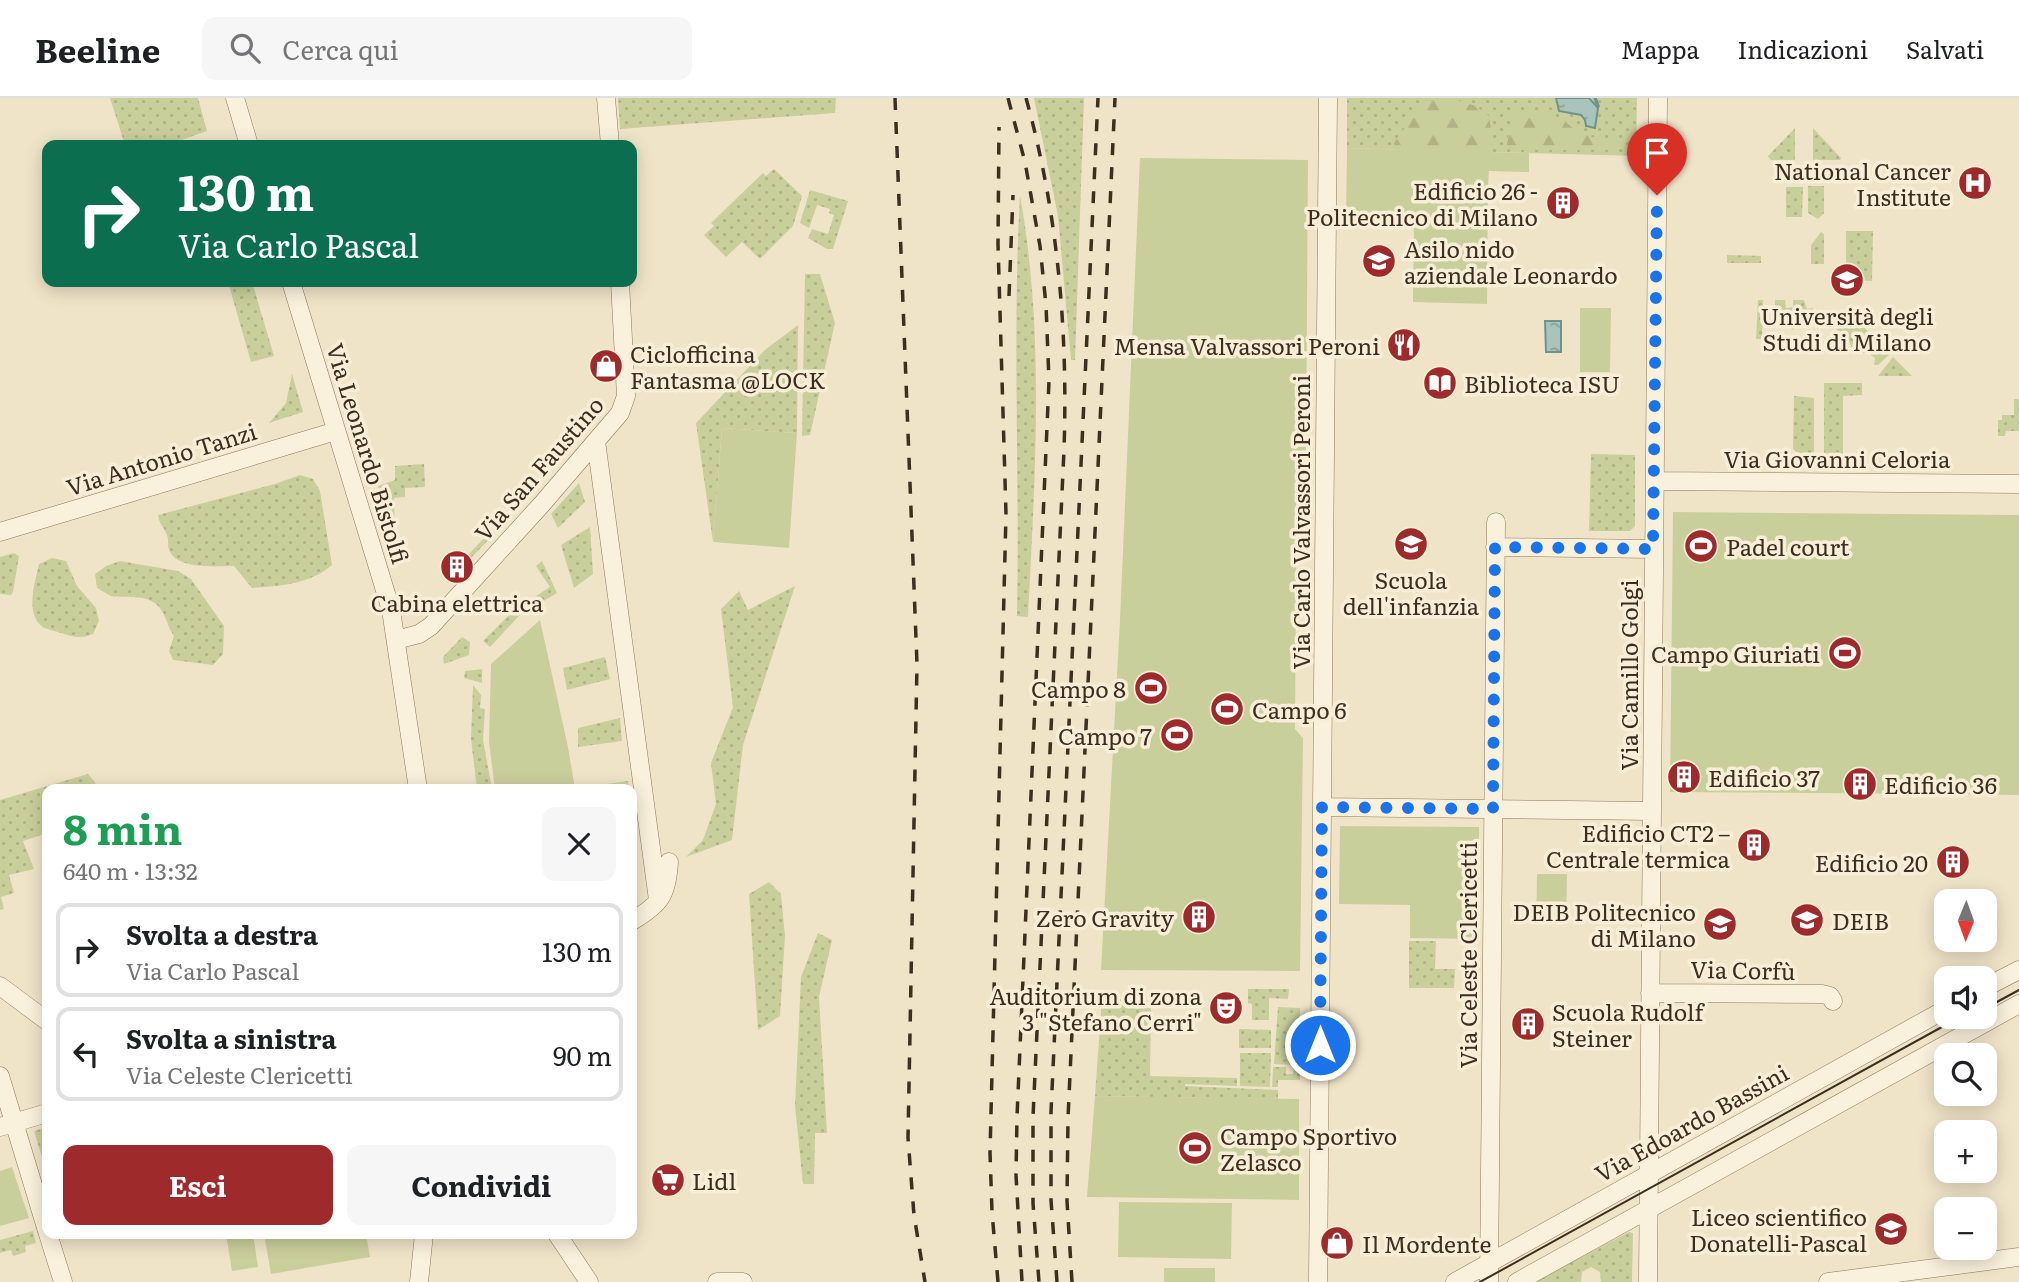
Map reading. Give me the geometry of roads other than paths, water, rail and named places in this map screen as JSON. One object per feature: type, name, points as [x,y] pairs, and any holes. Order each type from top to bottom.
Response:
[{"type":"street","points":[[235,98],[248,140]]},
{"type":"street","points":[[606,98],[610,140]]},
{"type":"street","name":"Via Carlo Valvassori Peroni","points":[[1318,1282],[1328,98]]},
{"type":"street","name":"Via Camillo Golgi","points":[[1648,1209],[1658,98]]},
{"type":"street","name":"Via Leonardo Bistolfi","points":[[293,287],[388,601],[417,784]]},
{"type":"street","name":"Via San Faustino","points":[[396,640],[419,634],[430,626],[620,413],[626,396],[620,287]]},
{"type":"street","name":"Via Antonio Tanzi","points":[[0,532],[336,431]]},
{"type":"street","points":[[596,441],[658,900]]},
{"type":"street","name":"Via Giovanni Celoria","points":[[1655,481],[2019,484]]},
{"type":"street","name":"Via Celeste Clericetti","points":[[1490,1263],[1496,522]]},
{"type":"street","points":[[1495,547],[1653,549]]},
{"type":"street","points":[[1322,807],[1652,811]]},
{"type":"street","points":[[637,918],[648,912],[668,885],[669,862]]},
{"type":"street","points":[[1997,981],[2019,970]]},
{"type":"street","points":[[1,987],[42,1017]]},
{"type":"street","name":"Via Corfù","points":[[1650,993],[1822,994],[1830,996],[1833,1001]]},
{"type":"street","points":[[1517,1282],[2019,1004]]},
{"type":"street","name":"Via Edoardo Bassini","points":[[1455,1282],[1934,1015]]},
{"type":"street","points":[[1916,1025],[1929,1053]]},
{"type":"street","points":[[0,1076],[7,1125],[42,1216]]},
{"type":"street","points":[[7,1125],[42,1114]]},
{"type":"street","points":[[1648,1209],[1648,1282]]},
{"type":"street","points":[[50,1239],[63,1282]]},
{"type":"street","points":[[419,1282],[423,1239]]},
{"type":"street","points":[[560,1239],[589,1282]]},
{"type":"street","points":[[1828,1282],[2019,1258]]},
{"type":"street","points":[[1489,1282],[1490,1263]]},
{"type":"street","points":[[717,1282],[743,1282]]},
{"type":"water","points":[[1556,98],[1589,98],[1598,108],[1595,128],[1586,126],[1581,115],[1559,111]]},
{"type":"water","points":[[1545,321],[1561,321],[1561,352],[1546,352]]},
{"type":"waterway","points":[[1595,98],[1598,106]]},
{"type":"tram line","points":[[1997,1002],[2019,990]]},
{"type":"tram line","points":[[1480,1282],[1938,1029]]},
{"type":"railway","points":[[895,98],[917,664],[908,1138],[914,1215],[925,1282]]},
{"type":"railway","points":[[1008,98],[1025,162],[1040,246],[1049,381],[1017,1117],[1016,1175],[1022,1282]]},
{"type":"railway","points":[[1026,98],[1053,229],[1062,317],[1065,405],[1033,1117],[1033,1203],[1039,1282]]},
{"type":"railway","points":[[1057,1282],[1051,1200],[1051,1112],[1098,98]]},
{"type":"railway","points":[[1072,1282],[1067,1201],[1068,1118],[1115,98]]},
{"type":"railway","points":[[998,1282],[990,1153],[1006,514],[998,244],[999,127]]},
{"type":"railway","points":[[1009,296],[1013,195]]},
{"type":"place","name":"National Cancer Institute","points":[[1975,183]]},
{"type":"place","name":"Edificio 26 - Politecnico di Milano","points":[[1563,203]]},
{"type":"place","name":"Asilo nido aziendale Leonardo","points":[[1379,261]]},
{"type":"place","name":"Università degli Studi di Milano","points":[[1847,280]]},
{"type":"place","name":"Mensa Valvassori Peroni","points":[[1404,345]]},
{"type":"place","name":"Ciclofficina Fantasma @LOCK","points":[[606,366]]},
{"type":"place","name":"Biblioteca ISU","points":[[1440,383]]},
{"type":"place","name":"Scuola dell'infanzia","points":[[1411,544]]},
{"type":"place","name":"Padel court","points":[[1701,546]]},
{"type":"place","name":"Cabina elettrica","points":[[457,567]]},
{"type":"place","name":"Campo Giuriati","points":[[1845,653]]},
{"type":"place","name":"Campo 8","points":[[1151,688]]},
{"type":"place","name":"Campo 6","points":[[1227,709]]},
{"type":"place","name":"Campo 7","points":[[1177,735]]},
{"type":"place","name":"Edificio 37","points":[[1684,777]]},
{"type":"place","name":"Edificio 36","points":[[1860,784]]},
{"type":"place","name":"Edificio CT2 – Centrale termica","points":[[1754,845]]},
{"type":"place","name":"Edificio 20","points":[[1953,862]]},
{"type":"place","name":"Zero Gravity","points":[[1199,917]]},
{"type":"place","name":"DEIB","points":[[1807,920]]},
{"type":"place","name":"DEIB Politecnico di Milano","points":[[1720,924]]},
{"type":"place","name":"Auditorium di zona 3 \"Stefano Cerri\"","points":[[1226,1008]]},
{"type":"place","name":"Scuola Rudolf Steiner","points":[[1528,1024]]},
{"type":"place","name":"Campo Sportivo Zelasco","points":[[1195,1148]]},
{"type":"place","name":"Lidl","points":[[668,1180]]},
{"type":"place","name":"Liceo scientifico Donatelli-Pascal","points":[[1891,1229]]},
{"type":"place","name":"Il Mordente","points":[[1337,1243]]}]
